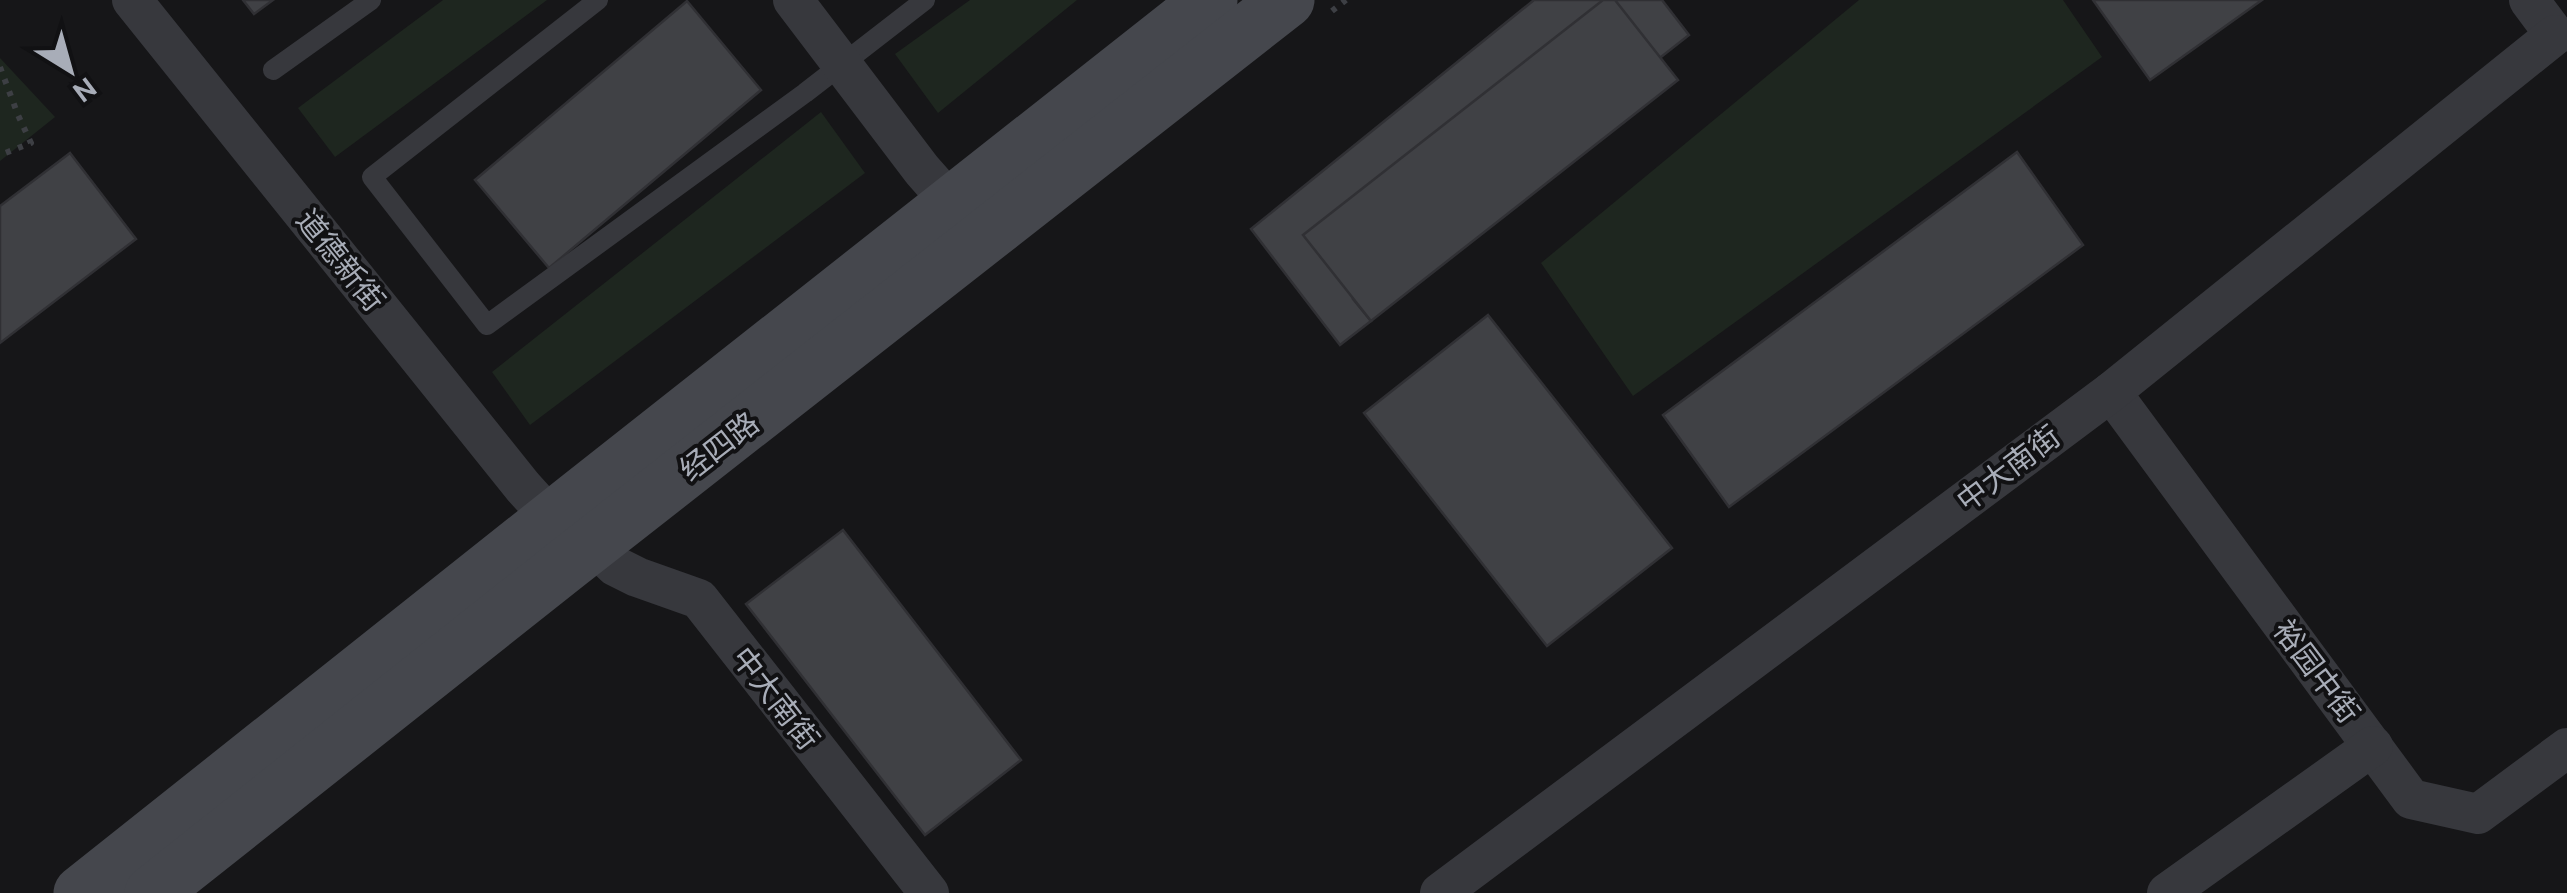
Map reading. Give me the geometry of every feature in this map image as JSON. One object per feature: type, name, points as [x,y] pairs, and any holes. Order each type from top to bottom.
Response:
[{"type":"main road","name":"经四路","points":[[152,893],[952,204],[1210,0]]},
{"type":"main road","name":"经四路","points":[[82,893],[1287,0]]},
{"type":"street","name":"道德新街","points":[[132,0],[523,487],[572,531]]},
{"type":"street","points":[[793,0],[952,204]]},
{"type":"street","points":[[2528,0],[2561,37]]},
{"type":"street","name":"中大南街","points":[[1440,893],[2110,392],[2561,37]]},
{"type":"street","name":"裕园中街","points":[[2110,392],[2373,746],[2167,893]]},
{"type":"street","name":"中大南街","points":[[572,531],[626,572],[698,599],[930,893]]},
{"type":"street","points":[[2373,746],[2411,799],[2478,814],[2567,748]]},
{"type":"lane","points":[[273,70],[371,0]]},
{"type":"lane","points":[[598,0],[372,177],[487,325],[925,0]]},
{"type":"path","points":[[0,67],[31,143],[0,155]]},
{"type":"shaded area","points":[[443,0],[547,0],[335,157],[298,108]]},
{"type":"shaded area","points":[[970,0],[1077,0],[938,113],[895,54]]},
{"type":"shaded area","points":[[1859,0],[2063,0],[2102,57],[1633,396],[1541,263]]},
{"type":"shaded area","points":[[0,58],[55,117],[0,161]]},
{"type":"shaded area","points":[[821,112],[865,173],[530,425],[492,372]]},
{"type":"building","points":[[243,0],[273,0],[254,14]]},
{"type":"building","points":[[1534,0],[1662,0],[1689,35],[1353,299],[1371,321],[1340,345],[1251,229]]},
{"type":"building","points":[[1603,0],[1615,0],[1678,80],[1371,321],[1303,235]]},
{"type":"building","points":[[2093,0],[2262,0],[2150,80]]},
{"type":"building","points":[[687,1],[761,90],[549,268],[475,180]]},
{"type":"building","points":[[2017,152],[2083,245],[1729,507],[1663,415]]},
{"type":"building","points":[[70,153],[136,239],[0,343],[0,206]]},
{"type":"building","points":[[1488,315],[1672,548],[1547,646],[1364,413]]},
{"type":"building","points":[[843,530],[1021,760],[925,835],[746,604]]}]
